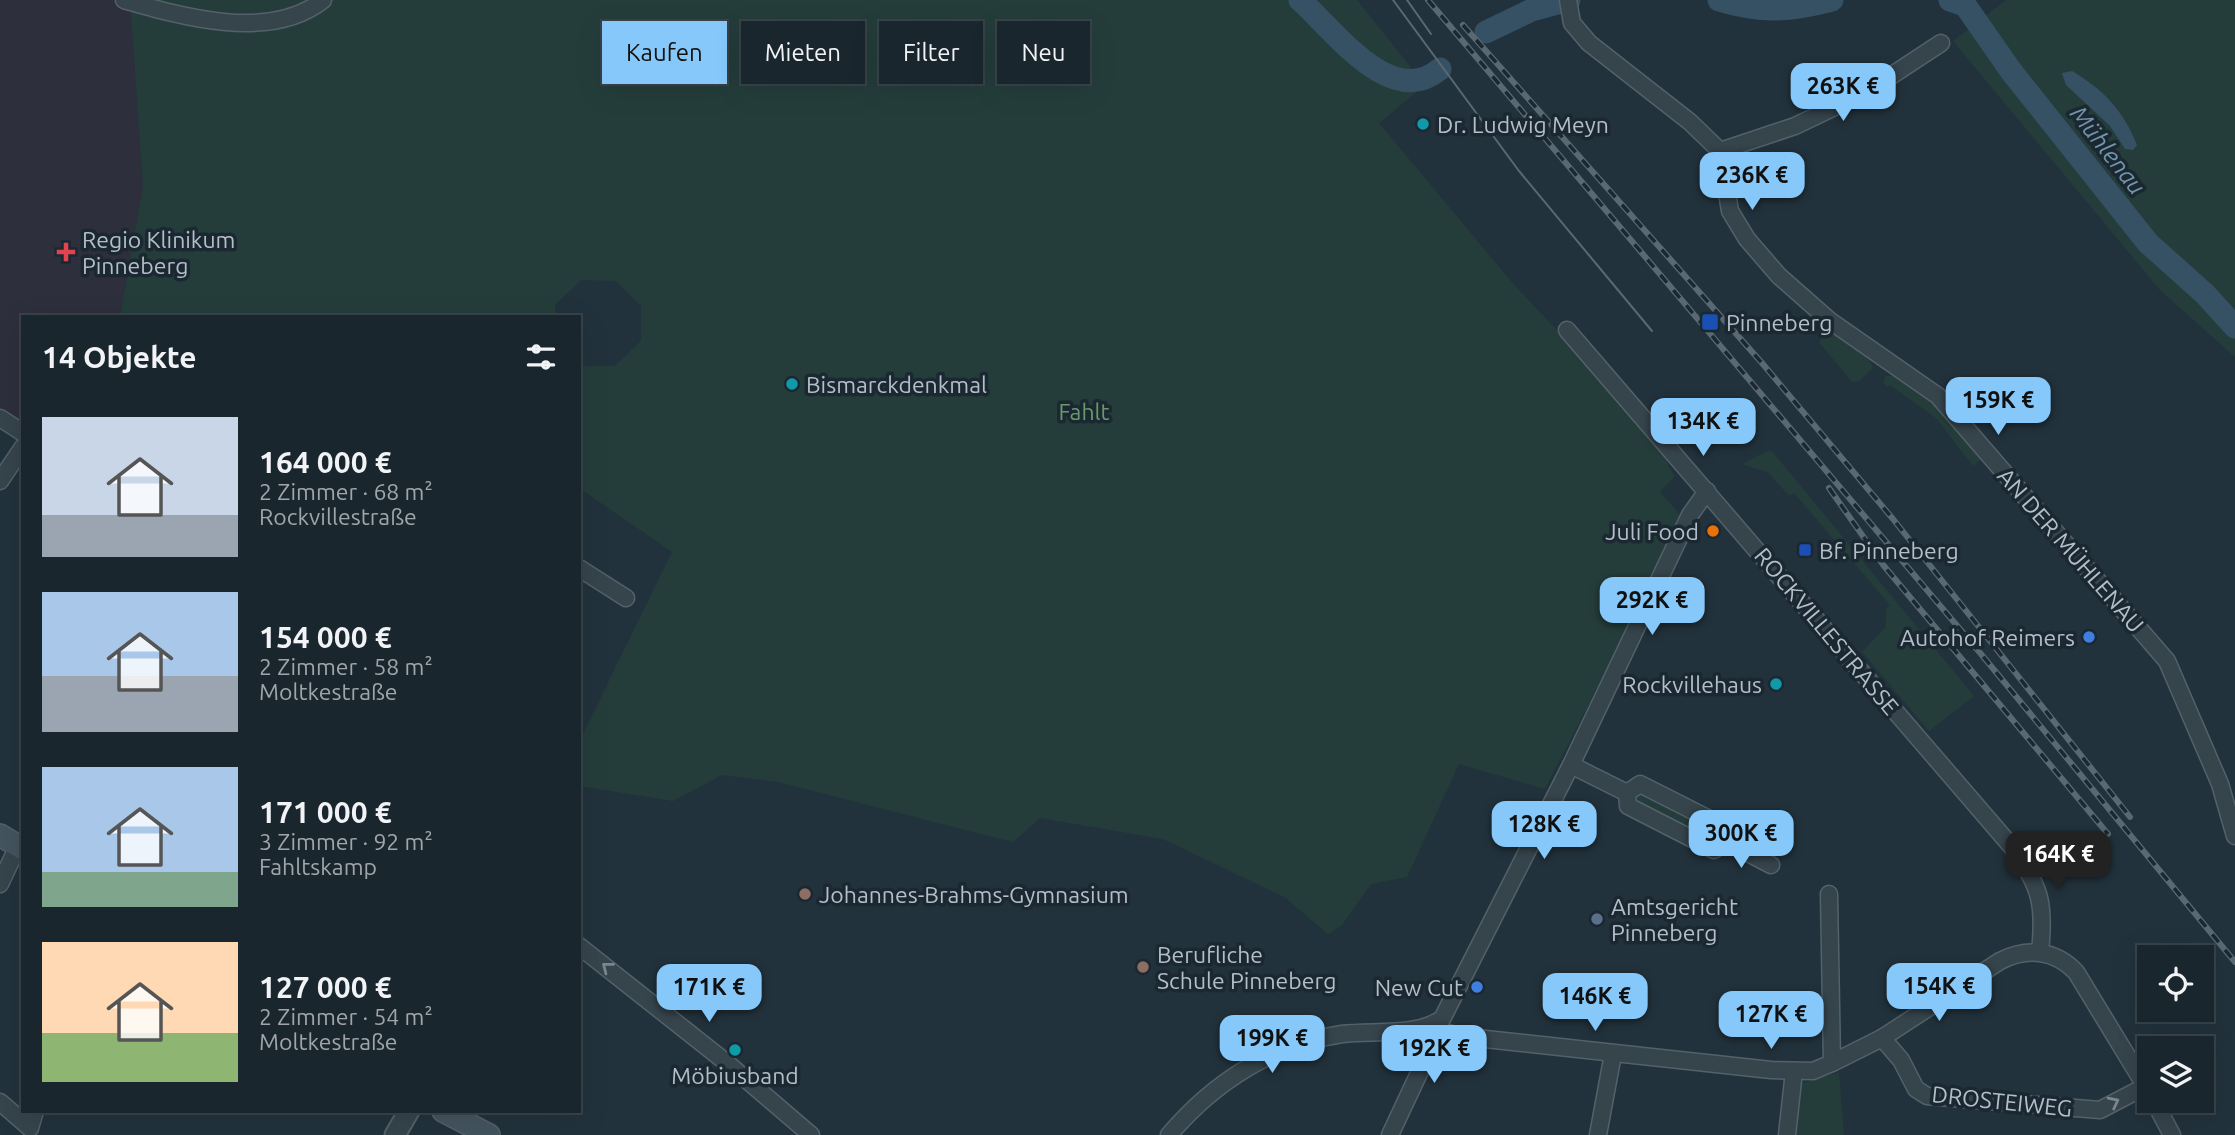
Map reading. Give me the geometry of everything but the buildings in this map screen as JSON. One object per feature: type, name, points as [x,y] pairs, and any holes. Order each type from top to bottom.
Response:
[{"type":"main road","points":[[447,1113],[489,1135]]},
{"type":"street","points":[[124,0],[157,9],[241,22],[279,21],[314,7],[323,0]]},
{"type":"street","points":[[1568,0],[1572,23],[1603,56],[1690,122],[1720,151],[1795,126],[1868,91],[1941,43]]},
{"type":"street","name":"AN DER MÜHLENAU","points":[[1720,151],[1730,211],[1747,239],[1779,276],[1829,320],[1938,396],[2167,661],[2220,784],[2235,836]]},
{"type":"street","name":"ROCKVILLESTRASSE","points":[[1567,330],[2024,863],[2038,887],[2042,903],[2040,952]]},
{"type":"street","points":[[0,418],[21,432]]},
{"type":"street","points":[[0,481],[21,450]]},
{"type":"street","points":[[1390,1135],[1434,1040],[1435,1023],[1454,999],[1571,765],[1689,515],[1707,491]]},
{"type":"street","points":[[581,569],[626,598]]},
{"type":"street","points":[[1571,765],[1627,793]]},
{"type":"street","points":[[1627,793],[1640,784],[1727,828],[1727,842]]},
{"type":"street","points":[[1627,793],[1628,806],[1714,850],[1727,842]]},
{"type":"street","points":[[1727,842],[1771,865]]},
{"type":"street","points":[[0,884],[14,844]]},
{"type":"street","points":[[1829,894],[1832,1063]]},
{"type":"street","points":[[581,948],[727,1063],[811,1135]]},
{"type":"street","points":[[1435,1023],[1444,1032],[1458,1036],[1613,1054],[1813,1071],[1882,1038],[2000,961],[2020,953],[2040,952],[2060,959],[2076,972],[2137,1073]]},
{"type":"street","points":[[1169,1135],[1213,1090],[1275,1052],[1342,1034],[1407,1030],[1435,1023]]},
{"type":"street","name":"DROSTEIWEG","points":[[1882,1038],[1902,1060],[1916,1089],[1927,1096],[2099,1110],[2137,1097]]},
{"type":"street","points":[[1598,1135],[1613,1054]]},
{"type":"street","points":[[1787,1135],[1794,1071]]},
{"type":"street","points":[[0,1102],[30,1128],[34,1113]]},
{"type":"street","points":[[396,1135],[408,1113]]},
{"type":"street","points":[[2160,1113],[2172,1135]]},
{"type":"shaded area","name":"Regio Klinikum Pinneberg","points":[[0,0],[130,0],[143,186],[120,315],[21,315],[21,425],[0,411]]},
{"type":"shaded area","points":[[2072,71],[2094,86],[2119,111],[2137,145],[2133,150],[2125,149],[2110,126],[2066,85],[2062,73]]},
{"type":"green space","name":"Fahlt","points":[[130,0],[1357,0],[1425,85],[1379,123],[1515,286],[1665,444],[1668,466],[1675,476],[1660,492],[1684,519],[1545,789],[1459,764],[1407,877],[1371,884],[1342,925],[1328,934],[1286,898],[1163,839],[1040,818],[1013,842],[778,782],[722,775],[673,801],[581,786],[581,738],[672,552],[581,489],[581,366],[615,366],[641,341],[641,306],[616,281],[581,280],[555,305],[555,315],[120,315],[143,186]]},
{"type":"green space","points":[[2006,0],[2235,0],[2235,357],[2160,290],[1953,41]]},
{"type":"green space","points":[[1826,333],[1853,346],[1866,357],[1873,368],[1859,381],[1852,382],[1819,342]]},
{"type":"green space","points":[[1886,376],[1895,376],[1937,407],[1985,456],[1973,466],[1935,417],[1890,385],[1887,387],[1883,382]]},
{"type":"green space","points":[[1771,450],[1974,696],[1929,731],[1862,652],[1886,627],[1886,609],[1890,605],[1794,493],[1789,496],[1769,473],[1742,464]]},
{"type":"green space","points":[[1644,790],[1723,835],[1717,845],[1636,807],[1633,795]]},
{"type":"green space","points":[[1839,1072],[1844,1135],[1796,1135],[1800,1084]]},
{"type":"waterway","name":"Mühlenau","points":[[1300,0],[1347,46],[1383,73],[1402,80],[1421,79],[1440,69]]},
{"type":"waterway","name":"Mühlenau","points":[[1486,32],[1532,10],[1569,0]]},
{"type":"waterway","name":"Mühlenau","points":[[1719,0],[1762,9],[1802,6],[1832,0]]},
{"type":"waterway","name":"Mühlenau","points":[[1950,0],[1965,5],[2011,71],[2148,243],[2205,294],[2235,327]]},
{"type":"tram line","points":[[1393,0],[1519,171],[1652,331]]},
{"type":"tram line","points":[[1407,0],[1431,34]]},
{"type":"railway","points":[[1428,0],[1981,654],[2235,962]]},
{"type":"railway","points":[[1463,25],[1762,363],[1893,519],[2130,817]]},
{"type":"railway","points":[[1829,488],[1884,566],[2108,834]]},
{"type":"place","name":"Dr. Ludwig Meyn","points":[[1423,124]]},
{"type":"place","name":"Regio Klinikum Pinneberg","points":[[66,252]]},
{"type":"place","name":"Pinneberg","points":[[1710,322]]},
{"type":"place","name":"Bismarckdenkmal","points":[[792,384]]},
{"type":"place","name":"Juli Food","points":[[1713,531]]},
{"type":"place","name":"Bf. Pinneberg","points":[[1805,550]]},
{"type":"place","name":"Autohof Reimers","points":[[2089,637]]},
{"type":"place","name":"Rockvillehaus","points":[[1776,684]]},
{"type":"place","name":"Johannes-Brahms-Gymnasium","points":[[805,894]]},
{"type":"place","name":"Amtsgericht Pinneberg","points":[[1597,919]]},
{"type":"place","name":"Berufliche Schule Pinneberg","points":[[1143,967]]},
{"type":"place","name":"New Cut","points":[[1477,987]]},
{"type":"place","name":"Möbiusband","points":[[735,1050]]}]
